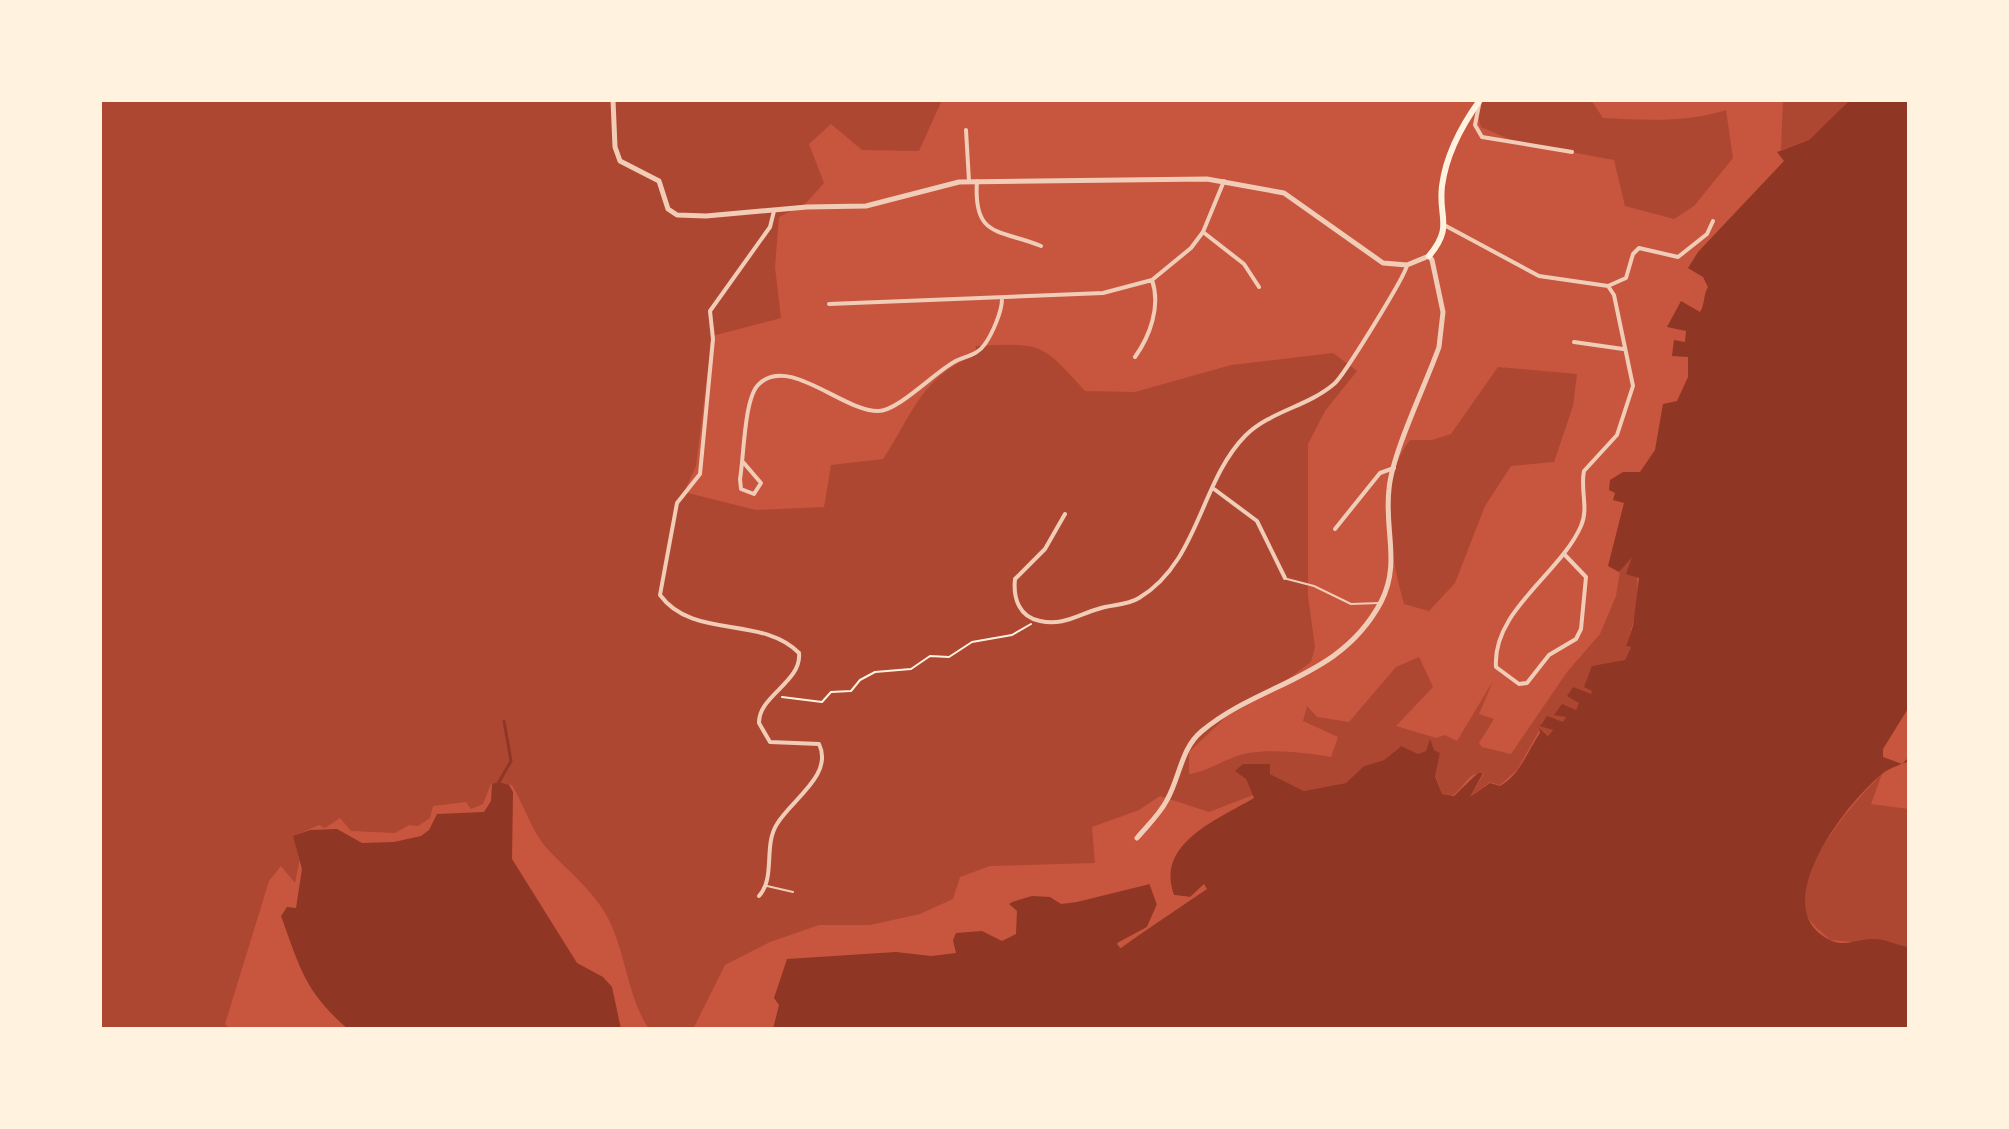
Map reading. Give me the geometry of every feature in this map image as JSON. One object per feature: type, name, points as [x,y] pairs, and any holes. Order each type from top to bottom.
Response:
[{"type":"main road","points":[[1429,256],[1446,226],[1441,197],[1444,173],[1463,125],[1480,100]]},
{"type":"street","points":[[613,100],[615,147],[620,161],[659,181],[666,206],[673,213],[706,216],[866,206],[930,186],[969,181],[1224,181],[1284,193],[1383,263],[1407,265],[1429,256],[1436,271],[1443,327],[1439,347],[1394,468],[1388,510],[1393,561],[1380,602],[1364,627],[1338,653],[1297,680],[1200,732],[1187,745],[1165,805],[1137,838]]},
{"type":"street","points":[[1480,100],[1475,125],[1482,137],[1572,152]]},
{"type":"street","points":[[966,130],[969,181]]},
{"type":"street","points":[[977,181],[976,208],[982,223],[1007,236],[1041,246]]},
{"type":"street","points":[[829,304],[1103,293],[1152,280],[1177,263],[1203,232],[1224,181]]},
{"type":"street","points":[[759,896],[766,885],[771,836],[783,814],[813,783],[822,756],[821,747],[814,743],[776,742],[765,738],[759,717],[801,657],[794,647],[761,633],[690,618],[672,609],[660,595],[677,503],[700,474],[713,339],[710,311],[770,227],[774,211]]},
{"type":"street","points":[[1446,226],[1539,276],[1608,286],[1626,278],[1633,254],[1639,248],[1678,257],[1707,234],[1713,221]]},
{"type":"street","points":[[1203,232],[1244,264],[1259,287]]},
{"type":"street","points":[[1065,514],[1045,549],[1015,579],[1017,605],[1027,617],[1063,622],[1142,597],[1188,543],[1226,459],[1263,420],[1336,383],[1371,323],[1401,284],[1407,265]]},
{"type":"street","points":[[1135,357],[1147,336],[1153,315],[1156,301],[1152,280]]},
{"type":"street","points":[[1565,555],[1586,577],[1581,629],[1576,639],[1549,655],[1527,683],[1519,684],[1496,667],[1500,638],[1516,611],[1565,555],[1583,523],[1584,471],[1617,435],[1633,386],[1614,295],[1608,286]]},
{"type":"street","points":[[743,462],[761,483],[754,494],[741,489],[743,462],[751,398],[758,384],[774,375],[790,376],[849,404],[881,411],[895,406],[957,360],[975,354],[985,344],[1002,299]]},
{"type":"street","points":[[1574,342],[1624,349]]},
{"type":"street","points":[[1335,529],[1380,473],[1394,468]]},
{"type":"street","points":[[1214,489],[1257,521],[1285,578]]},
{"type":"lane","points":[[1285,578],[1314,586],[1351,604],[1380,602]]},
{"type":"lane","points":[[766,885],[793,892]]},
{"type":"path","points":[[774,696],[822,702],[831,692],[851,691],[860,680],[875,672],[911,669],[930,656],[949,657],[972,642],[1012,635],[1032,623]]},
{"type":"shaded area","points":[[100,100],[942,100],[919,151],[862,150],[831,124],[809,144],[824,183],[806,203],[779,217],[775,267],[781,318],[712,336],[696,466],[684,492],[756,510],[824,507],[831,465],[883,459],[930,386],[956,364],[975,355],[976,346],[1015,345],[1039,349],[1059,363],[1085,391],[1135,392],[1231,365],[1333,353],[1357,371],[1325,411],[1308,444],[1308,596],[1315,647],[1311,662],[1271,692],[1227,716],[1189,752],[1189,774],[1249,753],[1280,751],[1331,757],[1338,737],[1303,721],[1307,706],[1317,717],[1349,722],[1396,667],[1419,657],[1433,687],[1396,726],[1436,738],[1445,735],[1457,741],[1493,681],[1479,714],[1494,719],[1479,743],[1482,747],[1511,754],[1567,672],[1600,634],[1616,596],[1620,571],[1628,557],[1633,557],[1637,579],[1635,612],[1626,646],[1631,647],[1625,660],[1600,666],[1591,695],[1573,687],[1579,703],[1576,710],[1562,716],[1566,717],[1563,723],[1546,718],[1541,723],[1553,729],[1549,736],[1540,729],[1517,770],[1500,785],[1490,782],[1470,797],[1484,773],[1479,773],[1470,777],[1453,795],[1442,794],[1435,774],[1440,753],[1434,750],[1430,740],[1426,751],[1418,754],[1399,747],[1384,760],[1364,766],[1346,783],[1304,791],[1270,774],[1246,779],[1253,795],[1209,812],[1160,796],[1139,810],[1092,827],[1095,863],[990,866],[960,877],[953,899],[920,914],[870,925],[819,925],[770,942],[725,965],[693,1029],[649,1029],[636,1004],[619,947],[603,909],[539,839],[512,785],[491,784],[483,804],[471,809],[466,802],[433,806],[430,818],[418,826],[409,825],[395,833],[351,831],[340,818],[325,828],[319,825],[294,836],[300,858],[295,883],[281,866],[269,881],[225,1024],[229,1029],[100,1029]]},
{"type":"shaded area","points":[[1474,100],[1591,100],[1603,118],[1681,119],[1726,110],[1733,158],[1694,206],[1674,219],[1625,206],[1614,160],[1516,142],[1481,127]]},
{"type":"shaded area","points":[[1783,100],[1850,100],[1809,140],[1781,150]]},
{"type":"shaded area","points":[[1850,100],[1909,100],[1909,707],[1883,749],[1883,757],[1902,764],[1885,772],[1867,788],[1832,831],[1808,882],[1805,906],[1813,926],[1832,941],[1842,943],[1879,939],[1909,947],[1909,1029],[773,1029],[779,1005],[774,998],[787,959],[896,952],[931,956],[956,953],[953,940],[956,933],[982,931],[1002,941],[1016,934],[1017,911],[1009,904],[1032,896],[1050,897],[1061,904],[1150,884],[1157,904],[1147,927],[1117,944],[1121,948],[1202,889],[1190,897],[1174,895],[1171,877],[1174,861],[1194,835],[1254,798],[1246,779],[1235,771],[1243,764],[1270,764],[1270,774],[1304,791],[1346,783],[1364,766],[1384,760],[1401,746],[1418,754],[1426,751],[1430,739],[1434,750],[1440,753],[1435,776],[1442,794],[1454,796],[1478,773],[1483,773],[1470,797],[1490,783],[1500,786],[1513,776],[1540,733],[1539,728],[1548,736],[1553,730],[1540,726],[1547,716],[1563,722],[1566,717],[1554,715],[1562,704],[1576,710],[1579,703],[1567,696],[1573,687],[1591,694],[1592,691],[1584,687],[1592,666],[1625,660],[1631,647],[1626,646],[1633,626],[1639,578],[1626,574],[1632,557],[1619,572],[1608,566],[1624,503],[1613,500],[1615,493],[1609,490],[1610,480],[1623,472],[1640,472],[1655,450],[1663,404],[1677,401],[1688,377],[1688,357],[1672,356],[1674,340],[1685,342],[1686,331],[1667,327],[1681,301],[1700,312],[1703,306],[1708,287],[1703,277],[1688,268],[1698,252],[1784,161],[1777,152],[1809,140]]},
{"type":"shaded area","points":[[1498,367],[1577,374],[1573,406],[1554,462],[1511,466],[1485,506],[1455,583],[1429,611],[1404,604],[1394,563],[1389,519],[1389,498],[1399,458],[1410,440],[1432,440],[1451,434]]},
{"type":"shaded area","points":[[1882,774],[1871,804],[1909,809],[1909,947],[1830,940],[1808,917],[1804,901],[1806,882],[1827,840]]},
{"type":"shaded area","points":[[499,782],[509,785],[513,792],[512,859],[577,963],[603,977],[612,987],[621,1029],[348,1029],[313,991],[299,965],[281,916],[287,907],[296,908],[302,869],[293,836],[310,830],[337,829],[362,843],[394,842],[421,836],[429,830],[437,814],[484,812],[491,801],[492,784]]},
{"type":"pier","points":[[1166,875],[1174,895],[1190,897],[1204,884],[1207,889],[1120,948],[1117,943],[1147,927],[1157,905],[1148,880],[1153,882],[1161,904],[1154,920],[1184,900],[1171,897]]},
{"type":"waterway","points":[[499,782],[511,761],[504,721]]}]
